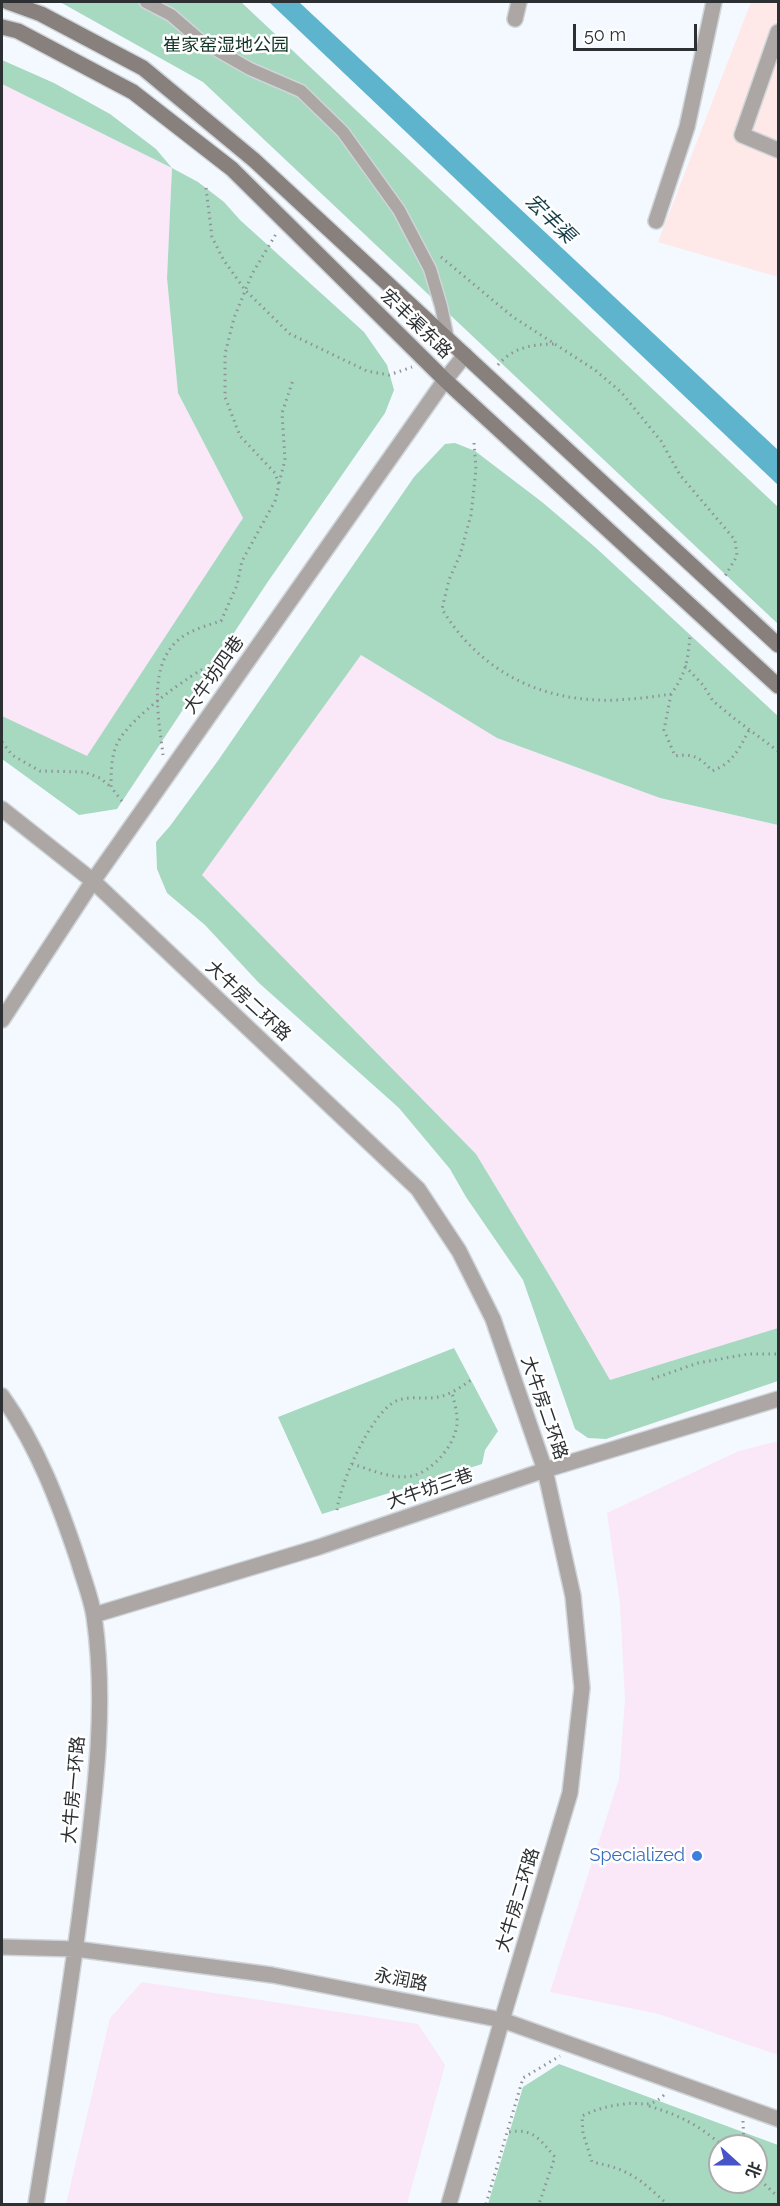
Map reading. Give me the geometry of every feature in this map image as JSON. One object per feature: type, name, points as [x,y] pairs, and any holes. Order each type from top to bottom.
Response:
[{"type":"main road","name":"宏丰渠东路","points":[[8,2],[41,14],[143,68],[254,160],[778,645]]},
{"type":"main road","name":"宏丰渠东路","points":[[2,27],[18,31],[133,92],[232,169],[427,363],[778,686]]},
{"type":"street","points":[[146,2],[171,15],[201,41],[250,69],[301,91],[343,132],[399,210],[430,269],[448,340]]},
{"type":"street","points":[[515,19],[519,2]]},
{"type":"street","points":[[656,221],[687,127],[714,2]]},
{"type":"street","points":[[777,42],[742,135],[778,150]]},
{"type":"street","name":"大牛坊四巷","points":[[2,1020],[93,881],[445,380],[465,355]]},
{"type":"street","name":"大牛房二环路","points":[[2,809],[93,881],[418,1189],[459,1251],[493,1319],[545,1470],[573,1596],[582,1688],[570,1793],[449,2205]]},
{"type":"street","name":"大牛房一环路","points":[[2,1396],[48,1478],[69,1531],[94,1615],[100,1698],[97,1783],[76,1949],[36,2205]]},
{"type":"street","name":"大牛坊三巷","points":[[94,1615],[319,1547],[545,1470],[778,1399]]},
{"type":"street","name":"永润路","points":[[2,1947],[76,1949],[272,1975],[502,2020],[778,2119]]},
{"type":"path","points":[[206,188],[212,237],[223,259],[245,290],[290,334],[367,371],[389,375],[427,363]]},
{"type":"path","points":[[268,246],[245,290],[234,318],[225,354],[225,397],[240,436],[274,473],[279,485]]},
{"type":"path","points":[[439,256],[513,317],[595,370],[621,392],[661,441],[680,475],[735,540],[737,556],[716,588]]},
{"type":"path","points":[[488,377],[500,362],[514,351],[536,344],[555,344]]},
{"type":"path","points":[[164,781],[156,688],[164,660],[180,638],[197,629],[221,621],[237,585],[242,561],[275,501],[285,460],[282,413],[293,380]]},
{"type":"path","points":[[474,443],[476,469],[471,515],[460,555],[449,580],[442,609],[453,627],[482,658],[508,677],[551,693],[575,698],[614,700],[671,694]]},
{"type":"path","points":[[690,635],[686,666],[682,679],[671,694],[664,730],[675,756],[686,754],[696,756],[712,771],[718,769],[729,763],[749,730]]},
{"type":"path","points":[[111,787],[111,767],[118,742],[140,716],[194,673],[214,663]]},
{"type":"path","points":[[686,666],[703,685],[713,701],[778,751]]},
{"type":"path","points":[[2,742],[12,755],[40,771],[84,772],[100,778],[122,801]]},
{"type":"path","points":[[652,1379],[708,1361],[748,1354],[778,1354]]},
{"type":"path","points":[[337,1510],[345,1478],[369,1432],[381,1415],[395,1402],[415,1397],[437,1398],[471,1380]]},
{"type":"path","points":[[352,1464],[390,1475],[412,1476],[426,1468],[438,1459],[451,1444],[457,1424],[452,1391]]},
{"type":"path","points":[[486,2205],[523,2078],[563,2054]]},
{"type":"path","points":[[647,2105],[658,2101],[668,2092]]},
{"type":"path","points":[[667,2205],[642,2181],[615,2167],[592,2162],[583,2133],[582,2116],[595,2109],[627,2103],[647,2105],[678,2115],[708,2134]]},
{"type":"path","points":[[743,2118],[744,2134]]},
{"type":"path","points":[[509,2132],[522,2130],[535,2135],[555,2157],[539,2205]]},
{"type":"shaded area","points":[[751,2],[778,2],[778,277],[658,242]]},
{"type":"shaded area","points":[[2,84],[172,168],[167,278],[178,393],[243,518],[87,757],[2,716]]},
{"type":"shaded area","points":[[361,655],[497,738],[660,798],[778,825],[778,1328],[610,1380],[476,1154],[202,875]]},
{"type":"shaded area","points":[[778,1441],[778,2055],[659,2014],[550,1992],[619,1779],[625,1700],[620,1604],[607,1513],[739,1451]]},
{"type":"shaded area","points":[[142,1982],[418,2024],[445,2065],[407,2204],[66,2204],[110,2018]]},
{"type":"green space","name":"崔家窑湿地公园","points":[[60,2],[241,2],[778,507],[778,624],[203,82]]},
{"type":"green space","points":[[2,60],[54,83],[110,114],[156,149],[172,168],[2,84]]},
{"type":"green space","points":[[172,168],[198,182],[224,202],[240,220],[364,332],[387,365],[394,390],[385,413],[267,583],[117,809],[79,815],[2,759],[2,716],[87,756],[243,518],[178,393],[167,278]]},
{"type":"green space","points":[[455,443],[475,451],[542,502],[595,547],[778,716],[778,825],[660,798],[497,738],[361,655],[202,875],[476,1154],[610,1380],[778,1328],[778,1381],[606,1439],[588,1438],[575,1429],[523,1280],[466,1197],[450,1169],[399,1108],[259,983],[205,925],[167,893],[157,869],[156,842],[217,762],[414,477],[445,444]]},
{"type":"green space","points":[[454,1348],[498,1431],[485,1450],[482,1464],[322,1514],[278,1417]]},
{"type":"green space","points":[[559,2064],[748,2134],[708,2134],[708,2194],[768,2194],[768,2141],[778,2145],[778,2204],[488,2204],[523,2087]]},
{"type":"water","points":[[269,2],[299,2],[778,450],[778,485]]},
{"type":"place","name":"Specialized","points":[[697,1856]]},
{"type":"water label","name":"宏丰渠","points":[[550,219]]}]
